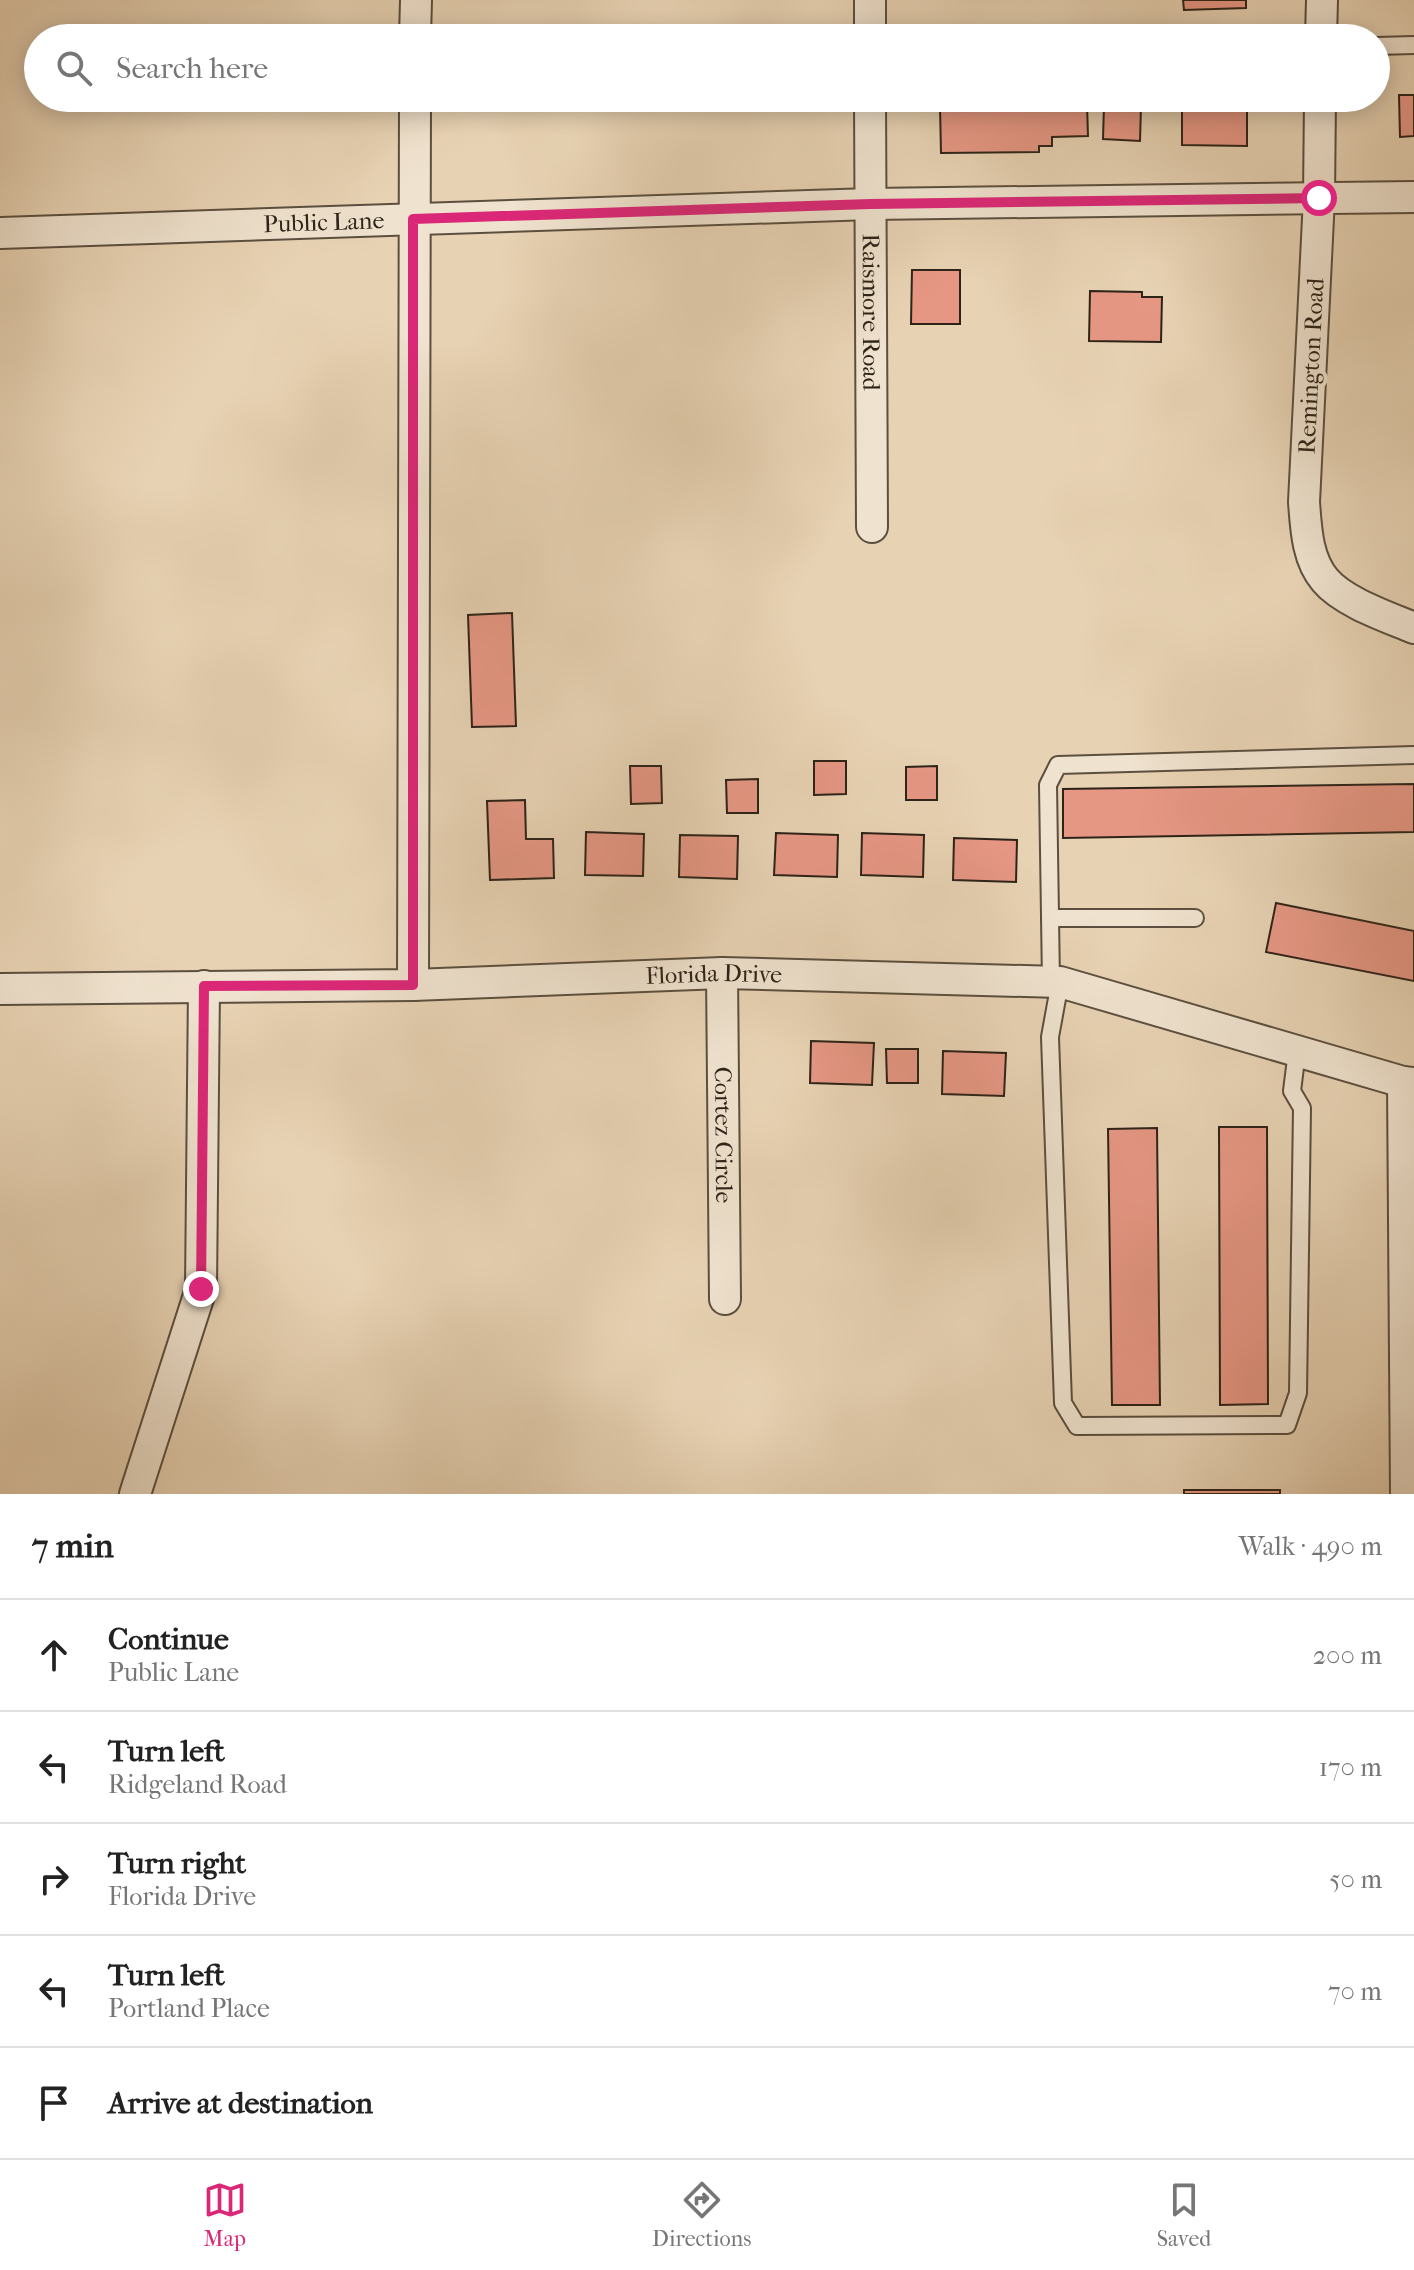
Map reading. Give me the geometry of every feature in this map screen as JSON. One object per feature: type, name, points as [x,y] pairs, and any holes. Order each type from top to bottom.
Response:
[{"type":"street","points":[[415,24],[416,0]]},
{"type":"street","points":[[870,0],[870,24]]},
{"type":"street","points":[[1321,24],[1322,0]]},
{"type":"street","points":[[413,985],[415,112]]},
{"type":"street","name":"Raismore Road","points":[[870,112],[872,527]]},
{"type":"street","name":"Remington Road","points":[[1320,112],[1319,198],[1304,502],[1306,535],[1323,579],[1340,594],[1414,628]]},
{"type":"street","name":"Public Lane","points":[[0,233],[871,204],[1414,197]]},
{"type":"street","name":"Florida Drive","points":[[0,989],[413,985],[722,973],[1056,982],[1408,1082]]},
{"type":"street","name":"Cortez Circle","points":[[722,973],[725,1299]]},
{"type":"street","points":[[135,1494],[201,1289],[204,986]]},
{"type":"street","points":[[1408,1082],[1408,1479]]},
{"type":"lane","points":[[1390,46],[1414,45]]},
{"type":"lane","points":[[1297,1051],[1292,1091],[1302,1108],[1298,1393],[1287,1425],[1077,1426],[1063,1403],[1050,1037],[1056,982],[1050,918],[1048,785],[1058,765],[1414,755]]},
{"type":"lane","points":[[1050,918],[1195,918]]},
{"type":"building","points":[[1183,0],[1246,0],[1246,8],[1184,10]]},
{"type":"building","points":[[1399,95],[1414,95],[1414,136],[1400,137]]},
{"type":"building","points":[[940,112],[1087,112],[1088,136],[1052,137],[1052,146],[1039,146],[1039,152],[941,153]]},
{"type":"building","points":[[1104,112],[1141,112],[1140,141],[1103,139]]},
{"type":"building","points":[[1182,112],[1247,112],[1247,146],[1182,145]]},
{"type":"building","points":[[912,270],[960,270],[960,324],[911,324]]},
{"type":"building","points":[[1090,291],[1142,292],[1142,297],[1162,297],[1161,342],[1089,341]]},
{"type":"building","points":[[512,613],[516,726],[472,727],[468,615]]},
{"type":"building","points":[[814,761],[846,761],[846,794],[814,795]]},
{"type":"building","points":[[630,766],[661,766],[662,803],[631,804]]},
{"type":"building","points":[[937,766],[937,800],[906,800],[906,767]]},
{"type":"building","points":[[758,779],[758,813],[727,813],[726,780]]},
{"type":"building","points":[[1414,784],[1414,832],[1063,838],[1063,789]]},
{"type":"building","points":[[525,800],[526,839],[553,839],[554,878],[490,880],[487,801]]},
{"type":"building","points":[[586,832],[644,834],[643,876],[585,875]]},
{"type":"building","points":[[776,833],[838,835],[837,877],[774,875]]},
{"type":"building","points":[[862,833],[924,835],[923,877],[861,875]]},
{"type":"building","points":[[680,835],[738,836],[737,879],[679,877]]},
{"type":"building","points":[[954,838],[1017,840],[1016,882],[953,880]]},
{"type":"building","points":[[1276,903],[1414,931],[1414,981],[1266,952]]},
{"type":"building","points":[[811,1041],[874,1043],[872,1085],[810,1083]]},
{"type":"building","points":[[886,1049],[918,1049],[918,1083],[887,1083]]},
{"type":"building","points":[[943,1051],[1006,1053],[1004,1096],[942,1094]]},
{"type":"building","points":[[1219,1127],[1267,1127],[1268,1404],[1220,1405]]},
{"type":"building","points":[[1157,1128],[1160,1405],[1112,1405],[1108,1129]]},
{"type":"building","points":[[1184,1490],[1280,1490],[1280,1494],[1184,1494]]},
{"type":"route","points":[[201,1289],[204,986],[413,985],[413,219],[871,204],[1319,198]]}]
